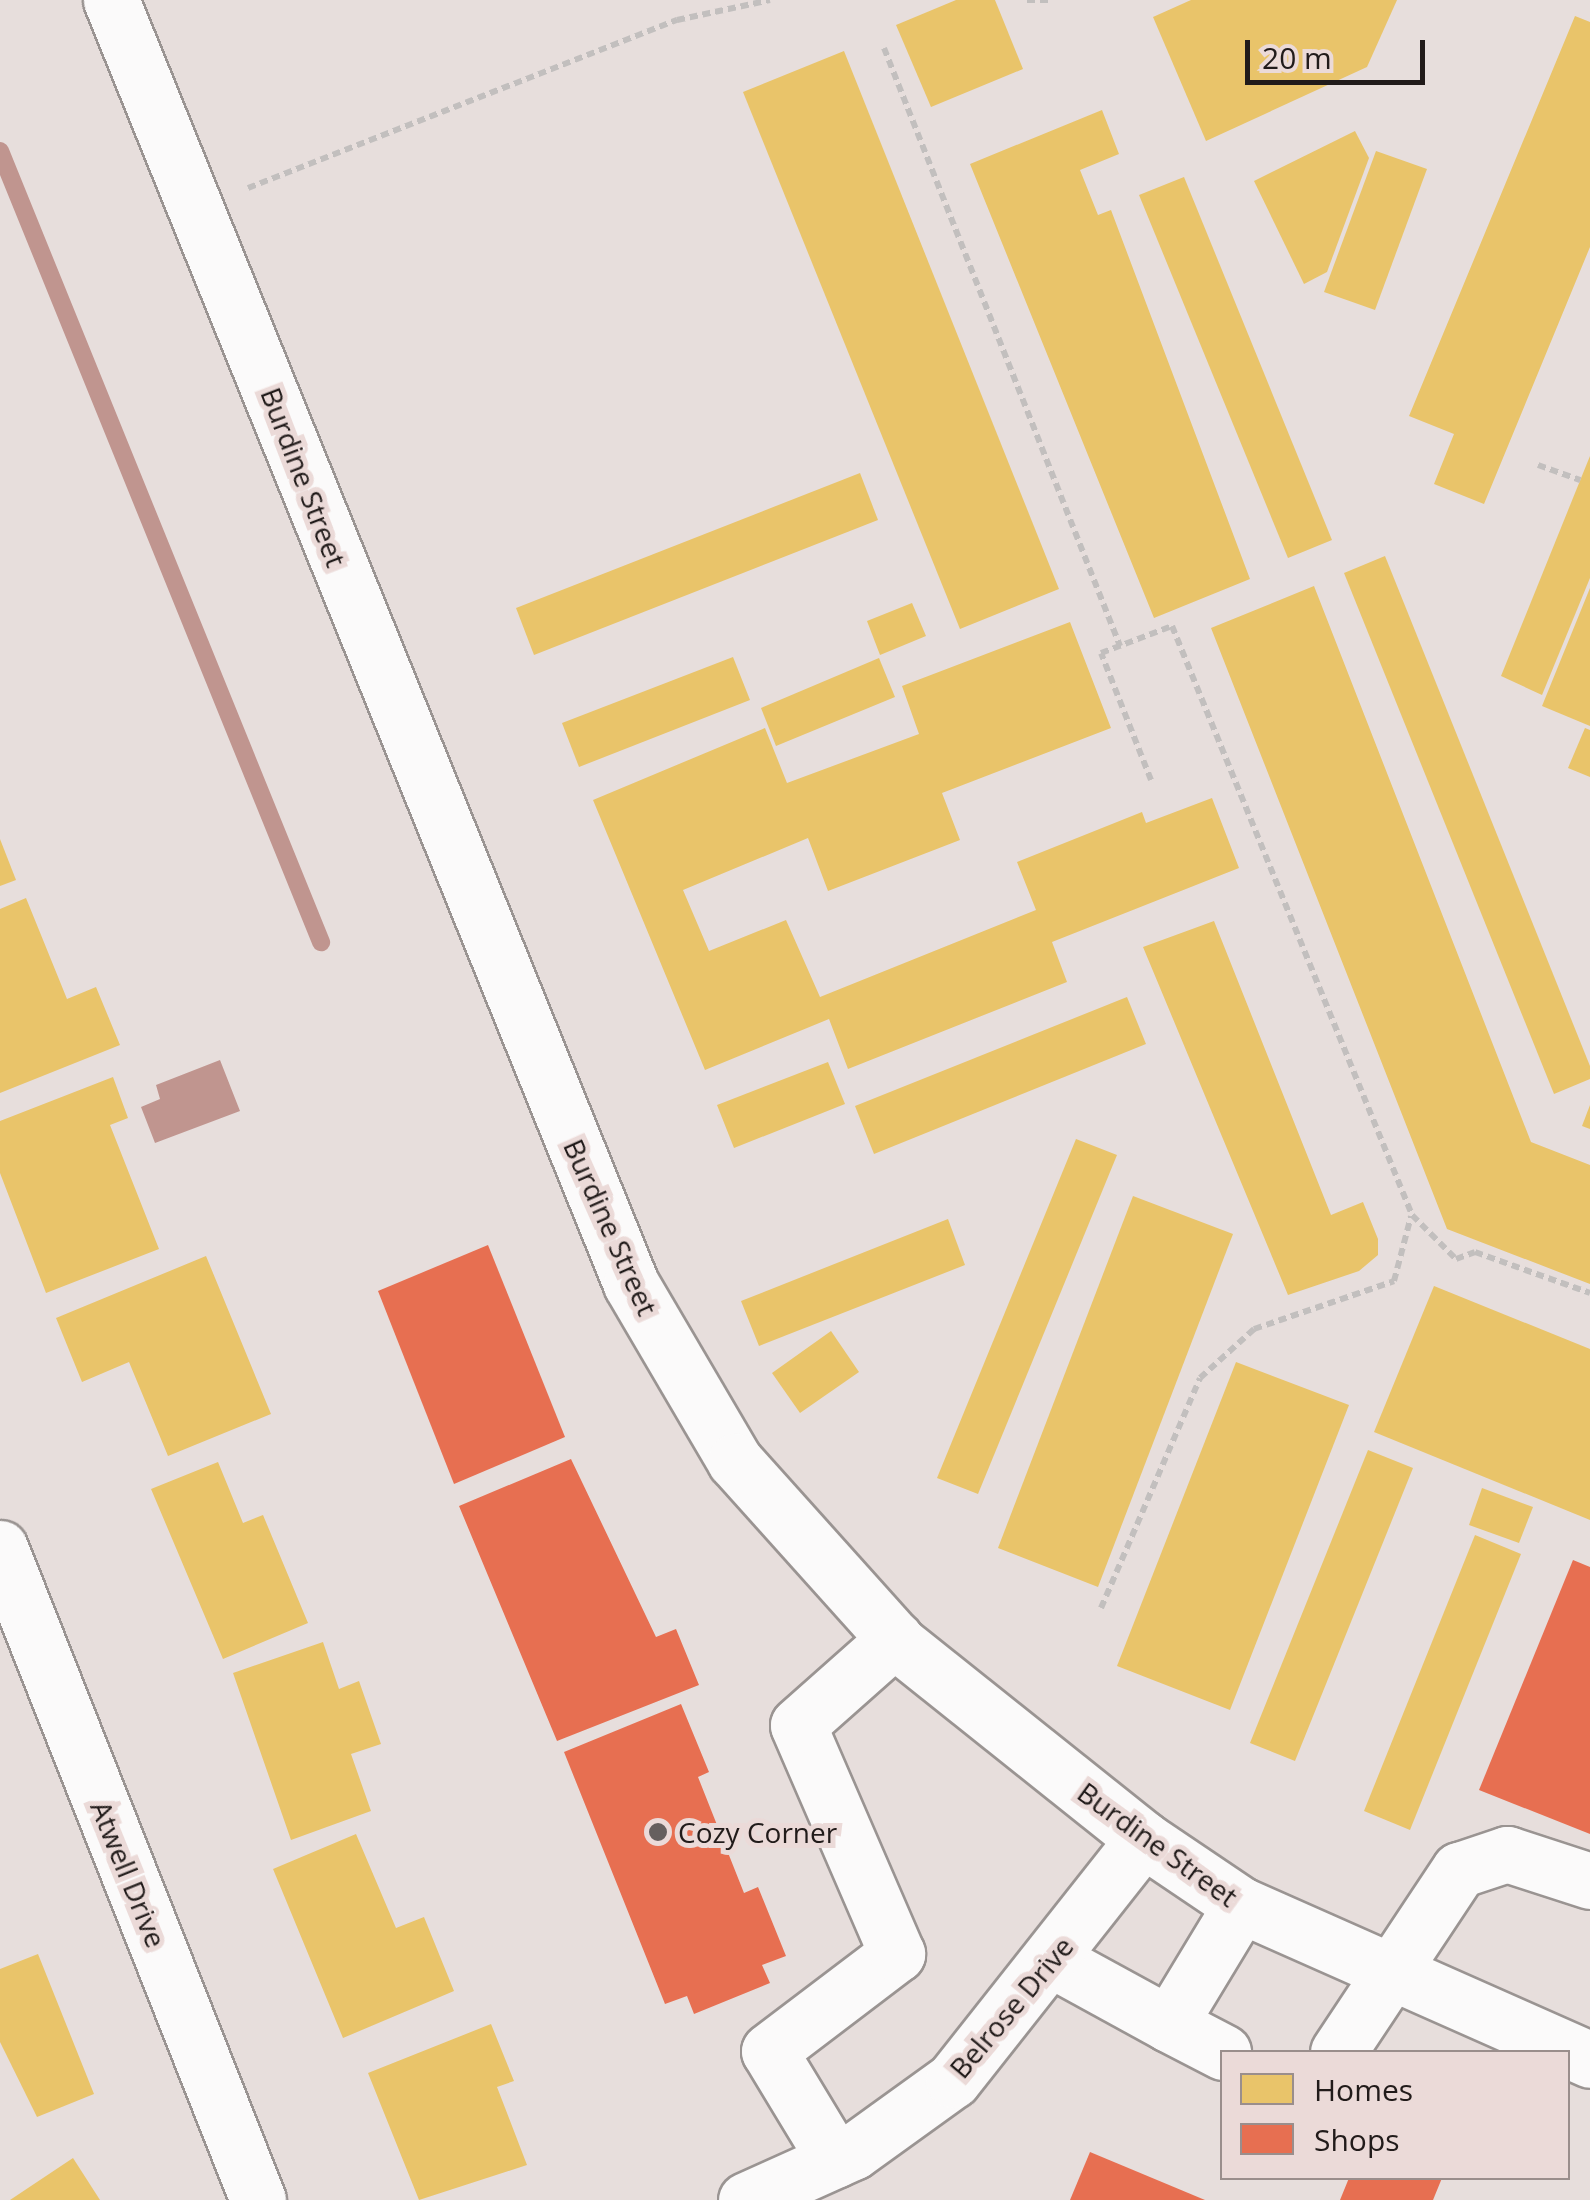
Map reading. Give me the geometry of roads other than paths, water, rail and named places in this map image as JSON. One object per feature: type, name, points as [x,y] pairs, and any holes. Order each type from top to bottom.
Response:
[{"type":"street","name":"Burdine Street","points":[[110,0],[632,1284],[734,1461],[895,1639],[1143,1839],[1241,1906],[1390,1978],[1566,2050]]},
{"type":"street","name":"Atwell Drive","points":[[0,1548],[12,1615],[258,2200]]},
{"type":"street","points":[[835,2160],[769,2052],[897,1954],[798,1725],[895,1639]]},
{"type":"street","name":"Belrose Drive","points":[[746,2200],[835,2160],[953,2080],[1054,1961],[1143,1839]]},
{"type":"street","points":[[1339,2050],[1459,1870],[1507,1854],[1590,1881]]},
{"type":"street","points":[[1169,2024],[1241,1906]]},
{"type":"street","points":[[1054,1961],[1220,2051]]},
{"type":"waterway","points":[[0,151],[321,942]]},
{"type":"place","name":"Cozy Corner","points":[[658,1832]]}]
